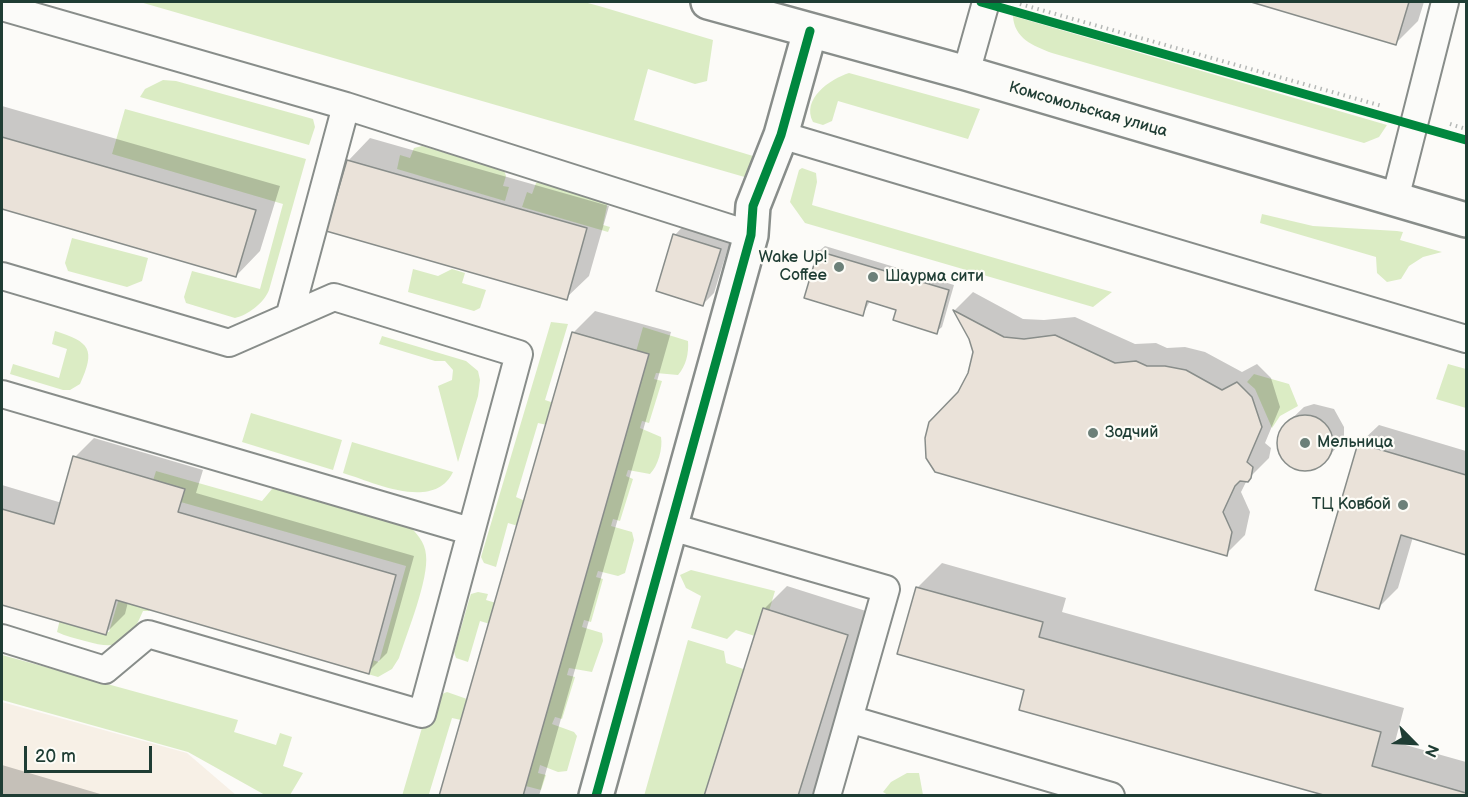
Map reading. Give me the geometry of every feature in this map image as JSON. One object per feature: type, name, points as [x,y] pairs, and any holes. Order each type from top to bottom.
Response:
[{"type":"street","name":"Комсомольская улица","points":[[708,2],[966,73],[1467,220]]},
{"type":"street","points":[[596,795],[668,526],[751,235],[753,206],[781,135],[810,30]]},
{"type":"lane","points":[[966,73],[986,2]]},
{"type":"lane","points":[[1395,199],[1445,2]]},
{"type":"lane","points":[[2,7],[346,106],[751,235]]},
{"type":"lane","points":[[290,314],[346,106]]},
{"type":"lane","points":[[781,135],[1467,339]]},
{"type":"lane","points":[[2,276],[229,343],[290,314],[334,297],[519,354],[422,714],[148,634],[105,670],[2,638]]},
{"type":"lane","points":[[2,394],[470,531]]},
{"type":"lane","points":[[668,526],[886,589],[827,795]]},
{"type":"lane","points":[[849,719],[1111,795]]},
{"type":"path","points":[[986,2],[1415,120],[1467,129]]},
{"type":"path","points":[[1015,3],[1024,3],[1415,120],[1467,140]]},
{"type":"shaded area","points":[[2,702],[187,753],[236,795],[2,795]]},
{"type":"green space","points":[[140,2],[584,2],[599,6],[713,40],[707,81],[695,84],[648,69],[634,120],[753,156],[748,178]]},
{"type":"green space","points":[[1013,16],[1387,125],[1379,137],[1364,143],[1052,53],[1021,36],[1014,24]]},
{"type":"green space","points":[[849,73],[980,109],[968,139],[838,101],[832,121],[823,125],[813,122],[810,114],[811,105],[819,91]]},
{"type":"green space","points":[[163,80],[176,81],[313,119],[315,127],[309,145],[140,97],[145,89]]},
{"type":"green space","points":[[125,109],[306,159],[269,290],[259,304],[250,311],[235,318],[186,303],[184,297],[192,271],[260,289],[283,204],[112,154]]},
{"type":"green space","points":[[422,146],[504,170],[506,176],[503,186],[509,187],[505,201],[397,169],[400,155],[410,158],[414,148]]},
{"type":"green space","points":[[802,168],[816,173],[817,182],[812,205],[1112,292],[1093,307],[805,223],[790,202],[799,170]]},
{"type":"green space","points":[[542,180],[608,201],[603,225],[610,227],[608,232],[522,207],[527,192],[532,194],[536,183]]},
{"type":"green space","points":[[1262,214],[1313,226],[1403,232],[1400,240],[1442,252],[1423,257],[1409,266],[1401,279],[1387,282],[1377,273],[1376,257],[1260,223]]},
{"type":"green space","points":[[72,238],[148,258],[142,281],[127,287],[68,271],[65,263]]},
{"type":"green space","points":[[413,269],[438,276],[452,269],[465,273],[462,283],[486,290],[480,308],[474,311],[408,292]]},
{"type":"green space","points":[[551,322],[568,324],[545,400],[554,403],[547,425],[538,423],[516,497],[525,501],[518,526],[508,523],[496,567],[484,563],[481,557]]},
{"type":"green space","points":[[643,327],[688,341],[687,355],[678,375],[656,373],[654,379],[662,381],[649,423],[642,421],[640,428],[661,437],[659,457],[650,474],[628,470],[626,476],[633,479],[620,521],[613,519],[611,526],[632,532],[634,540],[625,573],[618,576],[598,571],[596,577],[603,579],[591,622],[584,620],[582,627],[602,633],[603,641],[592,672],[569,668],[567,675],[575,677],[562,719],[555,717],[552,724],[574,732],[577,736],[567,771],[558,772],[540,765],[538,773],[546,775],[541,790],[514,783]]},
{"type":"green space","points":[[55,331],[76,339],[87,348],[88,362],[80,384],[70,390],[63,390],[10,374],[13,364],[59,378],[67,349],[52,344]]},
{"type":"green space","points":[[382,336],[466,361],[478,371],[480,380],[478,396],[458,462],[438,386],[452,380],[453,370],[445,361],[435,361],[379,344]]},
{"type":"green space","points":[[1448,364],[1466,369],[1466,408],[1436,399]]},
{"type":"green space","points":[[1254,374],[1289,384],[1298,406],[1280,416],[1272,428],[1255,389],[1247,382]]},
{"type":"green space","points":[[251,413],[342,440],[333,470],[242,442]]},
{"type":"green space","points":[[352,442],[453,472],[444,484],[432,490],[402,491],[386,487],[343,473]]},
{"type":"green space","points":[[156,471],[262,501],[272,489],[280,487],[407,524],[424,546],[426,565],[412,621],[399,658],[392,669],[378,677],[334,664],[329,660],[333,648],[379,662],[406,566],[149,493]]},
{"type":"green space","points":[[691,570],[775,591],[761,638],[736,630],[727,639],[691,628],[701,596],[686,588],[680,575]]},
{"type":"green space","points":[[122,588],[152,597],[149,611],[143,611],[128,638],[115,645],[107,645],[57,632],[60,619],[109,632]]},
{"type":"green space","points":[[478,592],[488,594],[486,600],[496,603],[490,624],[480,621],[468,662],[456,658],[454,652],[471,594]]},
{"type":"green space","points":[[688,640],[724,651],[726,663],[752,672],[715,795],[644,796]]},
{"type":"green space","points":[[2,655],[238,720],[234,732],[276,745],[280,733],[292,737],[283,766],[303,773],[290,795],[265,795],[188,752],[2,700]]},
{"type":"green space","points":[[447,692],[467,699],[461,720],[452,718],[429,794],[434,795],[402,796],[426,714],[435,716],[442,694]]},
{"type":"green space","points":[[907,773],[919,773],[923,795],[888,795],[883,792],[891,782]]},
{"type":"building","points":[[1251,2],[1409,2],[1396,45]]},
{"type":"building","points":[[2,137],[256,210],[236,277],[2,209]]},
{"type":"building","points":[[347,160],[587,228],[567,300],[326,231]]},
{"type":"building","points":[[673,234],[721,249],[703,306],[656,291]]},
{"type":"building","points":[[818,251],[949,290],[937,334],[893,320],[896,310],[867,301],[863,316],[804,298]]},
{"type":"building","name":"Зодчий","points":[[953,310],[1004,337],[1024,339],[1055,335],[1115,363],[1136,361],[1147,366],[1165,366],[1186,370],[1222,390],[1237,382],[1252,397],[1262,427],[1247,462],[1253,467],[1251,478],[1248,482],[1240,481],[1235,486],[1223,512],[1232,532],[1227,556],[935,472],[926,458],[925,438],[929,422],[958,392],[968,373],[973,352],[969,339]]},
{"type":"building","points":[[572,332],[649,354],[523,796],[439,796]]},
{"type":"building","name":"Мельница","points":[[1299,415],[1311,415],[1321,419],[1329,427],[1333,443],[1329,459],[1321,467],[1311,471],[1299,471],[1289,467],[1281,459],[1277,449],[1277,437],[1281,427],[1289,419]]},
{"type":"building","name":"ТЦ Ковбой","points":[[1358,443],[1466,475],[1466,555],[1401,535],[1379,609],[1315,590]]},
{"type":"building","points":[[73,456],[185,489],[178,512],[396,575],[369,674],[116,600],[106,635],[2,605],[2,509],[54,524]]},
{"type":"building","points":[[916,587],[1043,622],[1039,637],[1381,732],[1372,766],[1466,793],[1466,796],[1327,796],[1019,710],[1024,690],[897,654]]},
{"type":"building","points":[[763,608],[848,635],[798,796],[704,796]]},
{"type":"cycle path","points":[[981,2],[1466,140]]},
{"type":"cycle path","points":[[596,796],[751,235],[753,206],[781,135],[810,31]]},
{"type":"place","name":"Wake Up! Coffee","points":[[839,267]]},
{"type":"place","name":"Шаурма сити","points":[[873,277]]},
{"type":"place","name":"Зодчий","points":[[1093,433]]},
{"type":"place","name":"Мельница","points":[[1305,443]]},
{"type":"place","name":"ТЦ Ковбой","points":[[1403,505]]}]
